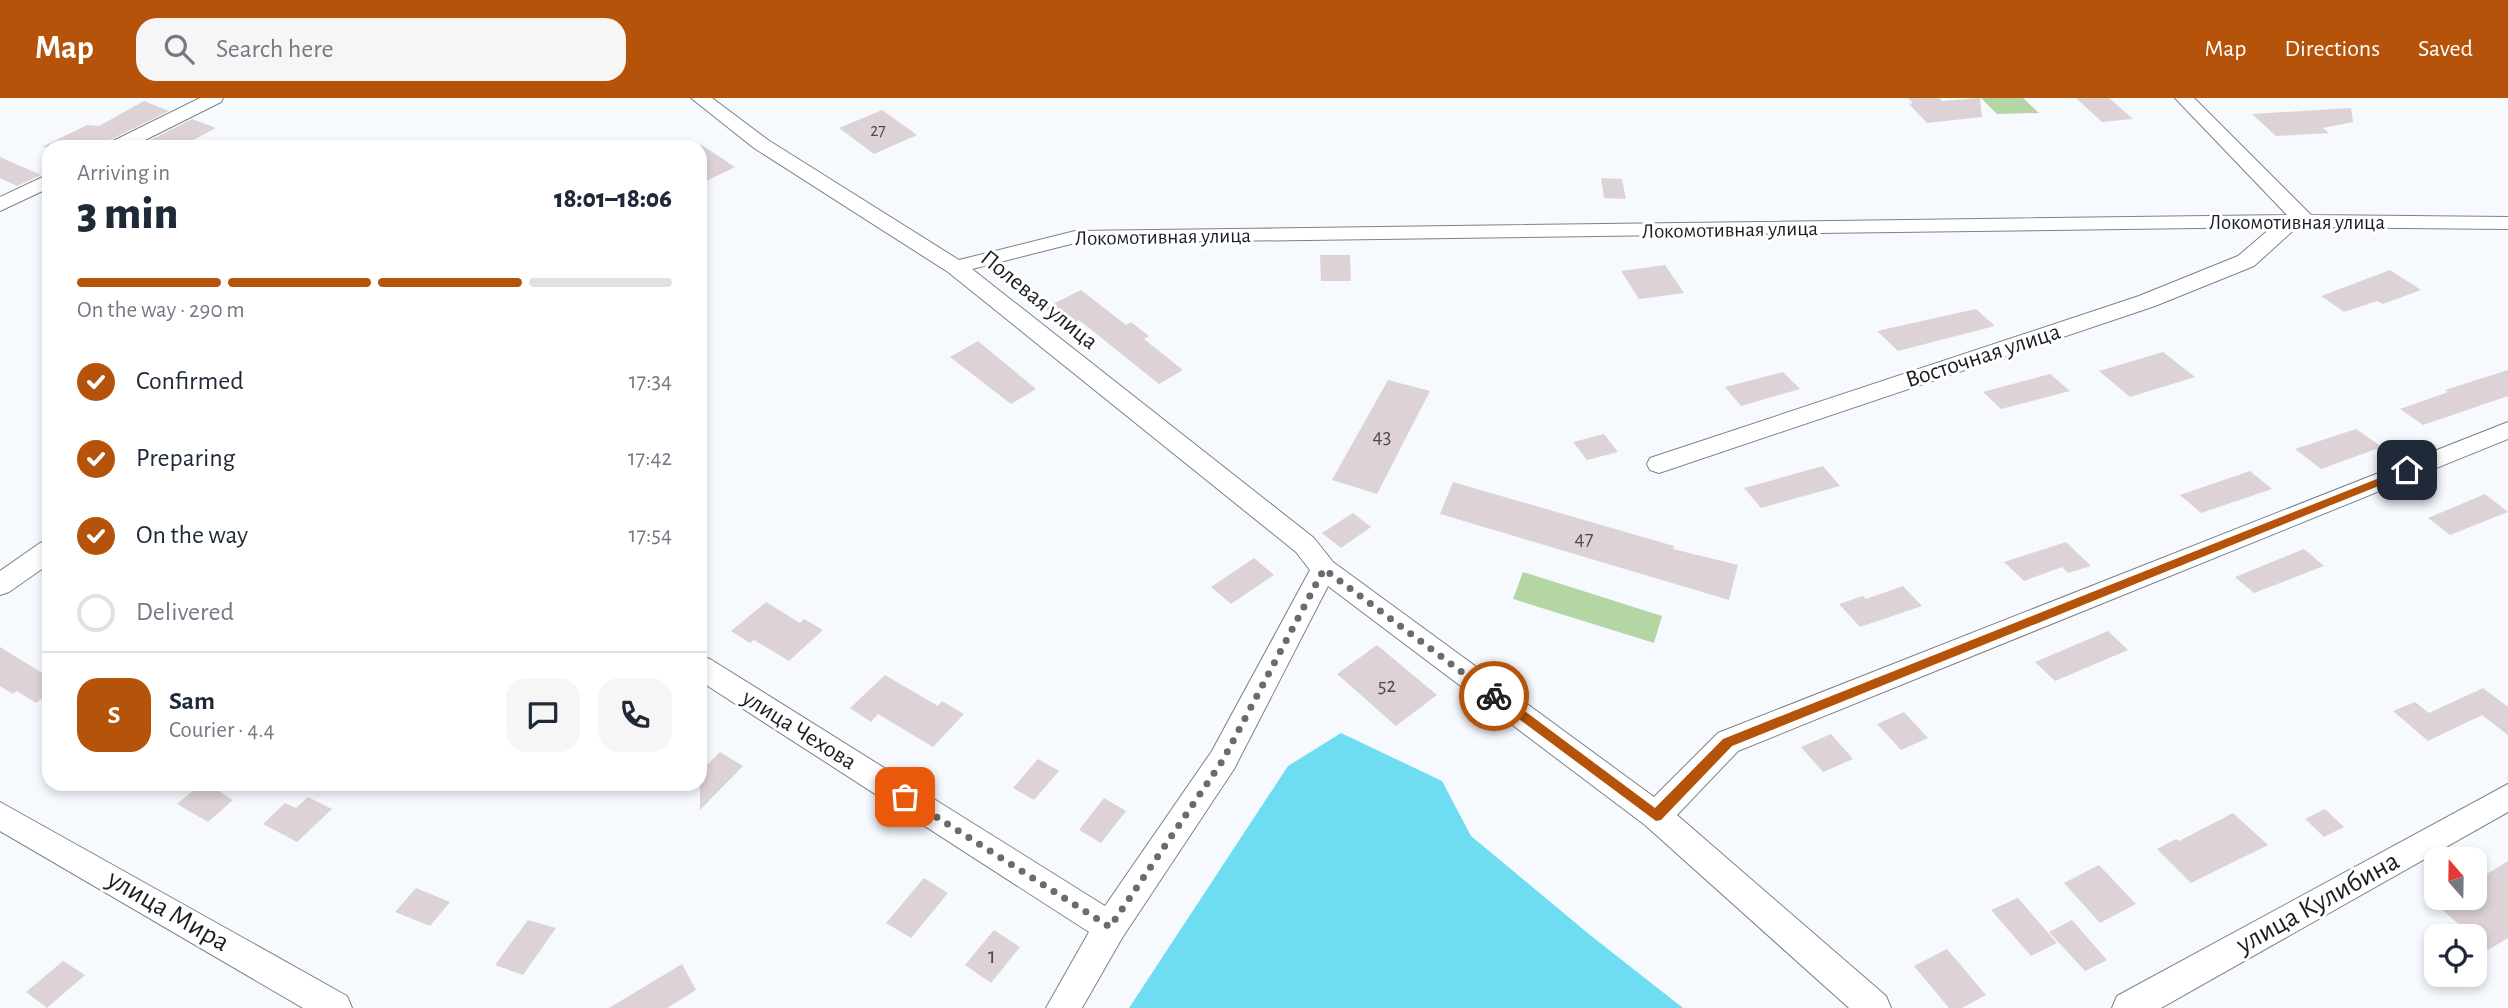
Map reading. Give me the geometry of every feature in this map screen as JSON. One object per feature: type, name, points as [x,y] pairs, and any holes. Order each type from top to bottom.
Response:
[{"type":"street","points":[[130,140],[214,98]]},
{"type":"street","name":"Полевая улица","points":[[699,98],[761,144],[956,267],[1305,545],[1324,569],[1656,816],[1874,1008]]},
{"type":"street","points":[[2184,98],[2299,221]]},
{"type":"street","points":[[0,205],[42,184]]},
{"type":"street","name":"Локомотивная улица","points":[[956,267],[1075,237],[2299,221],[2508,223]]},
{"type":"street","name":"Восточная улица","points":[[1659,464],[2147,301],[2246,261],[2299,221]]},
{"type":"street","points":[[1656,816],[1728,742],[2508,430]]},
{"type":"street","points":[[0,585],[42,555]]},
{"type":"street","points":[[1063,1008],[1110,927],[1223,760],[1324,569]]},
{"type":"street","name":"улица Чехова","points":[[707,671],[1110,927]]},
{"type":"street","name":"улица Кулибина","points":[[2129,1008],[2508,797]]},
{"type":"street","name":"улица Мира","points":[[0,815],[335,1008]]},
{"type":"green space","points":[[1981,98],[2023,98],[2039,113],[1997,114]]},
{"type":"green space","points":[[1523,572],[1662,616],[1654,643],[1513,599]]},
{"type":"water","points":[[1341,733],[1442,781],[1471,836],[1683,1008],[1129,1008],[1288,766]]},
{"type":"building","points":[[1908,98],[1939,98],[1942,101],[1980,98],[1982,117],[1927,123],[1909,104],[1913,103]]},
{"type":"building","points":[[2076,98],[2109,98],[2133,119],[2102,122]]},
{"type":"building","points":[[144,101],[169,111],[110,140],[56,140],[87,125],[99,126]]},
{"type":"building","points":[[2351,108],[2353,122],[2323,128],[2329,133],[2276,136],[2252,114]]},
{"type":"building","points":[[882,110],[917,135],[874,154],[839,128]]},
{"type":"building","points":[[192,119],[216,128],[193,140],[151,140]]},
{"type":"building","points":[[707,149],[735,167],[707,181]]},
{"type":"building","points":[[0,157],[41,175],[17,186],[0,178]]},
{"type":"building","points":[[1601,178],[1622,179],[1626,199],[1604,198]]},
{"type":"building","points":[[1320,255],[1350,255],[1351,281],[1321,281]]},
{"type":"building","points":[[1665,265],[1684,293],[1639,299],[1621,271]]},
{"type":"building","points":[[2390,270],[2421,290],[2383,304],[2377,301],[2344,312],[2321,296]]},
{"type":"building","points":[[1081,290],[1126,325],[1131,322],[1149,336],[1144,339],[1183,370],[1159,384],[1079,320],[1067,326],[1045,308]]},
{"type":"building","points":[[1976,309],[1995,326],[1898,351],[1877,331]]},
{"type":"building","points":[[978,341],[1036,389],[1011,404],[950,357]]},
{"type":"building","points":[[2163,352],[2195,377],[2130,397],[2099,371]]},
{"type":"building","points":[[2508,370],[2508,396],[2423,425],[2400,409],[2448,392],[2445,390]]},
{"type":"building","points":[[1783,372],[1800,389],[1741,406],[1725,387]]},
{"type":"building","points":[[2050,374],[2070,391],[2001,409],[1983,392]]},
{"type":"building","points":[[1388,380],[1430,391],[1377,494],[1332,480]]},
{"type":"building","points":[[2356,429],[2382,447],[2321,469],[2295,449]]},
{"type":"building","points":[[1604,434],[1618,452],[1587,460],[1573,442]]},
{"type":"building","points":[[1823,466],[1840,486],[1761,508],[1744,488]]},
{"type":"building","points":[[2250,471],[2272,489],[2201,513],[2180,495]]},
{"type":"building","points":[[1453,482],[1674,546],[1673,549],[1738,565],[1729,600],[1440,514]]},
{"type":"building","points":[[2485,494],[2508,512],[2450,535],[2428,518]]},
{"type":"building","points":[[1353,513],[1371,527],[1341,548],[1322,533]]},
{"type":"building","points":[[2066,542],[2091,566],[2068,573],[2062,567],[2024,581],[2004,562]]},
{"type":"building","points":[[2304,549],[2324,566],[2254,593],[2235,577]]},
{"type":"building","points":[[1254,558],[1274,575],[1231,604],[1211,587]]},
{"type":"building","points":[[1903,586],[1922,606],[1860,627],[1839,604],[1863,596],[1866,599]]},
{"type":"building","points":[[766,602],[800,623],[804,619],[823,630],[789,661],[754,640],[750,643],[731,631]]},
{"type":"building","points":[[2108,631],[2128,650],[2055,681],[2035,662]]},
{"type":"building","points":[[1377,645],[1437,695],[1396,726],[1337,674]]},
{"type":"building","points":[[0,647],[42,673],[42,698],[36,703],[17,691],[13,694],[0,686]]},
{"type":"building","points":[[885,675],[938,706],[942,701],[964,714],[933,747],[878,714],[871,722],[850,708]]},
{"type":"building","points":[[2483,688],[2508,707],[2508,735],[2482,715],[2428,741],[2393,711],[2415,702],[2429,713]]},
{"type":"building","points":[[1904,712],[1928,738],[1901,750],[1877,724]]},
{"type":"building","points":[[1831,734],[1853,759],[1823,772],[1801,747]]},
{"type":"building","points":[[720,752],[743,766],[700,810],[700,791],[707,791],[707,765]]},
{"type":"building","points":[[1038,759],[1059,771],[1034,800],[1013,788]]},
{"type":"building","points":[[193,791],[218,791],[233,800],[208,822],[177,804]]},
{"type":"building","points":[[308,797],[332,809],[297,842],[263,824],[285,803],[296,808]]},
{"type":"building","points":[[1104,798],[1126,811],[1101,843],[1079,830]]},
{"type":"building","points":[[2325,809],[2344,827],[2324,837],[2305,819]]},
{"type":"building","points":[[2233,813],[2268,845],[2191,883],[2157,849],[2176,839],[2179,841]]},
{"type":"building","points":[[2508,861],[2508,938],[2488,950],[2487,924],[2458,924],[2443,910],[2487,910],[2487,874]]},
{"type":"building","points":[[2099,865],[2136,904],[2100,923],[2064,883]]},
{"type":"building","points":[[924,878],[948,893],[911,938],[886,923]]},
{"type":"building","points":[[416,888],[450,902],[430,926],[395,912]]},
{"type":"building","points":[[2018,898],[2057,943],[2031,956],[1991,910]]},
{"type":"building","points":[[528,920],[556,928],[523,975],[495,965]]},
{"type":"building","points":[[2072,920],[2107,960],[2085,971],[2049,932]]},
{"type":"building","points":[[994,930],[1020,947],[991,983],[965,965]]},
{"type":"building","points":[[1947,949],[1986,995],[1962,1008],[1949,1008],[1914,966]]},
{"type":"building","points":[[63,961],[85,975],[47,1008],[26,992]]},
{"type":"building","points":[[682,964],[696,990],[667,1008],[609,1008]]},
{"type":"way so far","points":[[905,797],[1110,927],[1223,760],[1324,569],[1494,696]]},
{"type":"route","points":[[1494,696],[1656,816],[1728,742],[2407,470]]}]
